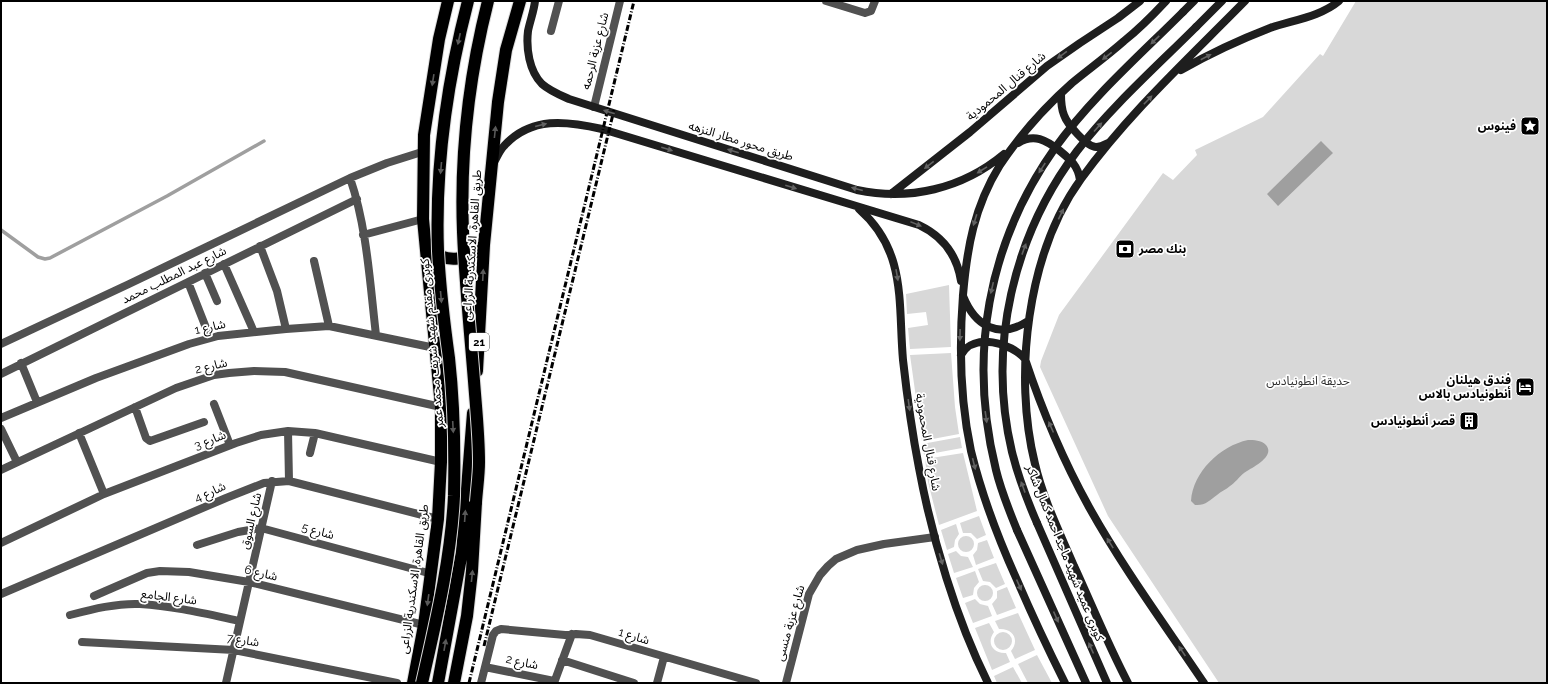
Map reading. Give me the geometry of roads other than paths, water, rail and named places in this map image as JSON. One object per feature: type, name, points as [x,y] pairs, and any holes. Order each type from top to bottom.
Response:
[{"type":"highway","name":"طريق القاهرة, الاسكندرية الزراعى","points":[[413,683],[432,574],[438,519],[441,462],[441,407],[423,219],[424,136],[438,46],[448,1]]},
{"type":"highway","name":"كوبرى مقدم شهيد شريف محمد عمر","points":[[422,683],[445,577],[454,497],[453,419],[449,358],[440,286],[438,214],[440,167],[448,98],[454,60],[468,1]]},
{"type":"highway","points":[[454,683],[467,616],[472,571],[479,463],[478,428],[463,233],[463,195],[466,135],[471,90],[488,1]]},
{"type":"highway","name":"طريق القاهرة, الاسكندرية الزراعى","points":[[438,683],[462,552],[480,328],[484,245],[502,76],[506,50],[520,1]]},
{"type":"highway","points":[[426,243],[433,251],[443,257],[454,259],[466,258],[476,253],[484,245]]},
{"type":"main road","name":"طريق محور مطار النزهه","points":[[535,1],[528,31],[531,63],[537,77],[542,83],[560,95],[857,190],[891,194],[913,194],[935,190],[957,183],[977,173],[996,162],[1013,147]]},
{"type":"main road","name":"شارع قنال المحمودية","points":[[891,194],[964,136],[1047,66],[1118,18],[1140,1]]},
{"type":"main road","points":[[1065,683],[1027,604],[988,509],[971,449],[960,356],[960,336],[967,253],[976,216],[991,181],[1013,147],[1028,128],[1061,94],[1139,28],[1166,1]]},
{"type":"main road","points":[[1086,683],[1017,530],[996,472],[988,434],[983,386],[985,331],[998,264],[1015,218],[1026,196],[1055,148],[1094,101],[1194,1]]},
{"type":"main road","name":"كوبرى عميد شهيد ماجد احمد كمال شاكر","points":[[1107,683],[1037,523],[1021,483],[1012,452],[1004,402],[1003,354],[1006,324],[1014,281],[1021,257],[1034,223],[1051,190],[1078,150],[1118,105],[1222,1]]},
{"type":"main road","points":[[1128,683],[1099,622],[1041,487],[1030,444],[1027,422],[1025,359],[1028,321],[1036,280],[1044,254],[1054,228],[1080,180],[1110,142],[1245,1]]},
{"type":"main road","points":[[1172,76],[1231,44],[1272,28],[1314,15],[1339,1]]},
{"type":"main road","points":[[1061,94],[1061,106],[1064,117],[1087,143],[1097,147],[1110,142]]},
{"type":"main road","points":[[492,166],[503,146],[521,133],[542,124],[564,122],[602,129],[857,207],[908,221],[929,230],[945,244],[956,262],[963,296],[966,303],[981,323],[988,327],[1005,330],[1014,328],[1028,321]]},
{"type":"main road","points":[[1013,147],[1022,140],[1028,138],[1045,140],[1074,164],[1080,180]]},
{"type":"main road","name":"شارع قنال المحمودية","points":[[857,207],[876,226],[894,261],[898,288],[903,360],[911,424],[923,488],[935,537],[969,640],[988,683]]},
{"type":"main road","points":[[960,356],[968,346],[981,342],[1007,346],[1014,349],[1025,359],[1041,405],[1069,469],[1089,507],[1111,545],[1204,683]]},
{"type":"street","points":[[551,31],[558,1]]},
{"type":"street","name":"شارع عزبة الرحمه","points":[[594,107],[620,1]]},
{"type":"street","points":[[826,1],[865,13],[868,13],[874,4]]},
{"type":"street","points":[[1,344],[350,178],[387,162],[424,151]]},
{"type":"street","points":[[350,178],[357,199],[363,235],[376,336]]},
{"type":"street","name":"شارع عبد المطلب محمد","points":[[1,374],[357,199]]},
{"type":"street","points":[[363,235],[423,219]]},
{"type":"street","points":[[260,246],[278,291],[286,329]]},
{"type":"street","points":[[314,261],[329,326]]},
{"type":"street","points":[[224,264],[254,332]]},
{"type":"street","points":[[205,273],[217,301]]},
{"type":"street","points":[[188,282],[210,338]]},
{"type":"street","name":"شارع 1","points":[[1,418],[96,378],[189,344],[210,338],[254,332],[329,326],[435,348]]},
{"type":"street","points":[[21,363],[38,402]]},
{"type":"street","name":"شارع 2","points":[[1,470],[176,388],[214,375],[254,371],[285,372],[441,407]]},
{"type":"street","points":[[214,404],[230,445]]},
{"type":"street","points":[[135,407],[146,438],[150,441],[204,422]]},
{"type":"street","points":[[1,429],[17,462]]},
{"type":"street","points":[[288,431],[289,481]]},
{"type":"street","name":"شارع 3","points":[[1,543],[104,494],[230,445],[261,435],[288,431],[315,433],[441,462]]},
{"type":"street","points":[[79,433],[104,494]]},
{"type":"street","points":[[310,453],[315,433]]},
{"type":"street","name":"شارع 4","points":[[1,594],[226,498],[272,481],[289,481],[438,519]]},
{"type":"street","name":"شارع السوق","points":[[226,683],[272,481]]},
{"type":"street","name":"شارع 5","points":[[198,545],[238,532],[261,528],[432,574]]},
{"type":"street","name":"شارع عزبة منسى","points":[[786,683],[809,594],[820,575],[828,566],[836,559],[857,550],[884,544],[935,537]]},
{"type":"street","name":"شارع 6","points":[[94,596],[146,573],[160,571],[189,572],[249,582],[424,625]]},
{"type":"street","name":"شارع الجامع","points":[[70,615],[111,606],[139,604],[194,612],[240,621]]},
{"type":"street","name":"شارع 1","points":[[485,667],[493,635],[496,631],[501,629],[565,635],[590,635],[756,683]]},
{"type":"street","points":[[554,682],[572,634]]},
{"type":"street","name":"شارع 7","points":[[82,642],[234,650],[398,683]]},
{"type":"street","points":[[657,683],[664,657]]},
{"type":"street","points":[[562,660],[634,683]]},
{"type":"street","points":[[481,683],[485,667]]},
{"type":"street","name":"شارع 2","points":[[485,667],[554,682]]},
{"type":"waterway","points":[[1,230],[38,257],[45,259],[50,258],[167,196],[264,141]]},
{"type":"railway","points":[[469,683],[634,1]]},
{"type":"railway","points":[[484,646],[614,110]]},
{"type":"place","name":"فينوس","points":[[1530,126]]},
{"type":"place","name":"بنك مصر","points":[[1125,249]]},
{"type":"place","name":"فندق هيلنان أنطونيادس بالاس","points":[[1525,387]]},
{"type":"place","name":"قصر أنطونيادس","points":[[1469,421]]},
{"type":"park label","name":"حديقة انطونيادس","points":[[1308,381]]}]
